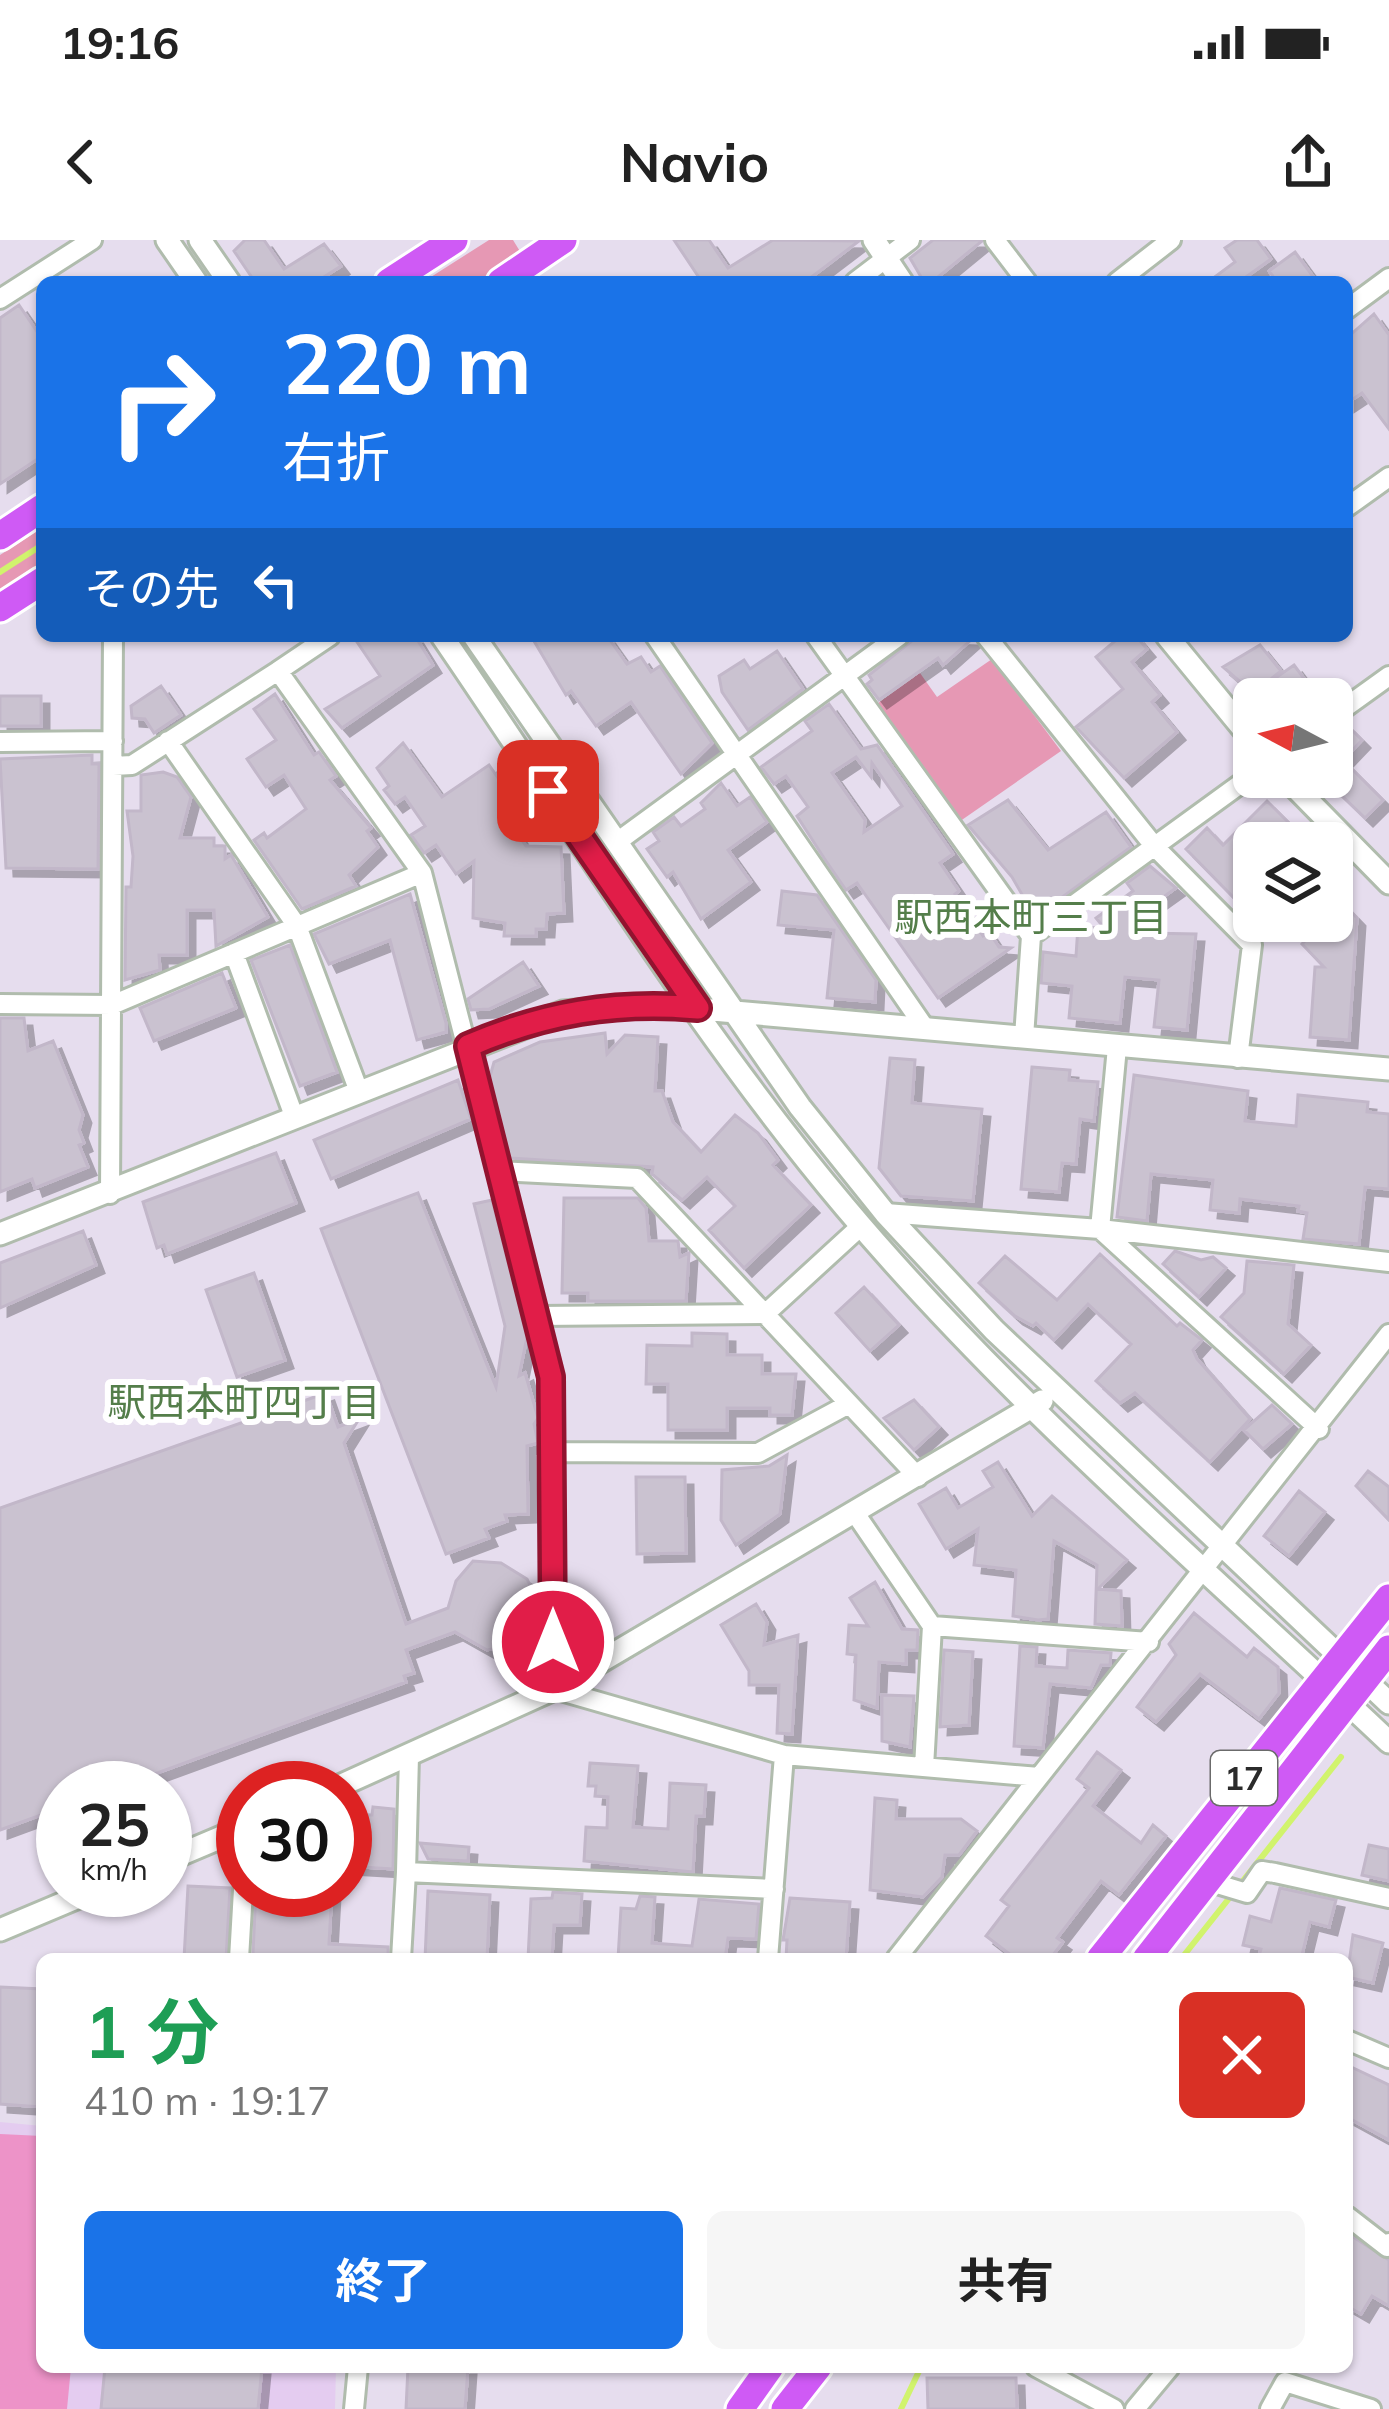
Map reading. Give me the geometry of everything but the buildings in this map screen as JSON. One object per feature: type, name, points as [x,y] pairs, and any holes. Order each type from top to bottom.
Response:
[{"type":"main road","points":[[510,276],[562,240]]},
{"type":"main road","points":[[397,276],[443,243]]},
{"type":"main road","points":[[0,536],[36,512]]},
{"type":"main road","points":[[0,608],[36,585]]},
{"type":"main road","name":"17","points":[[1105,1953],[1389,1598]]},
{"type":"main road","name":"17","points":[[1153,1953],[1225,1887],[1389,1649]]},
{"type":"main road","points":[[740,2409],[766,2373]]},
{"type":"main road","points":[[784,2409],[813,2373]]},
{"type":"street","points":[[3,292],[92,240]]},
{"type":"street","points":[[167,240],[192,276]]},
{"type":"street","points":[[200,240],[226,276]]},
{"type":"street","points":[[874,240],[898,276]]},
{"type":"street","points":[[864,276],[910,240]]},
{"type":"street","points":[[995,240],[1022,276]]},
{"type":"street","points":[[1125,276],[1171,240]]},
{"type":"street","points":[[1353,305],[1389,278]]},
{"type":"street","points":[[1353,503],[1389,477]]},
{"type":"street","points":[[110,1194],[113,642]]},
{"type":"street","points":[[113,766],[132,765],[321,642]]},
{"type":"street","points":[[446,642],[797,1149],[862,1226],[1034,1406],[1207,1570],[1332,1668]]},
{"type":"street","points":[[478,642],[800,1107],[885,1213],[1058,1392],[1224,1548],[1356,1691],[1389,1742]]},
{"type":"street","points":[[660,642],[925,1028]]},
{"type":"street","points":[[820,642],[1031,936],[1024,1037]]},
{"type":"street","points":[[617,842],[890,642]]},
{"type":"street","points":[[991,642],[1155,847],[1252,945],[1238,1058]]},
{"type":"street","points":[[1172,642],[1233,716]]},
{"type":"street","points":[[278,670],[422,873],[551,1377],[554,1689]]},
{"type":"street","points":[[1353,702],[1389,676]]},
{"type":"street","points":[[499,718],[520,703]]},
{"type":"street","points":[[169,741],[297,926],[358,1089]]},
{"type":"street","points":[[0,742],[113,742]]},
{"type":"street","points":[[1031,936],[1233,789]]},
{"type":"street","points":[[1306,798],[1389,883]]},
{"type":"street","points":[[0,1004],[112,1005],[422,873]]},
{"type":"street","points":[[234,953],[294,1116]]},
{"type":"street","points":[[0,1234],[563,1012],[654,1005],[698,1008],[1389,1069]]},
{"type":"street","points":[[1100,1229],[1117,1047]]},
{"type":"street","points":[[499,1171],[637,1178],[918,1477]]},
{"type":"street","points":[[885,1213],[1100,1229],[1389,1262]]},
{"type":"street","points":[[537,1316],[765,1314],[862,1226]]},
{"type":"street","points":[[1100,1229],[1318,1429]]},
{"type":"street","points":[[901,1953],[1389,1334]]},
{"type":"street","points":[[372,1772],[554,1689],[1058,1392]]},
{"type":"street","points":[[552,1452],[758,1453],[847,1405]]},
{"type":"street","points":[[855,1513],[932,1626],[924,1767]]},
{"type":"street","points":[[932,1626],[1149,1642]]},
{"type":"street","points":[[554,1689],[784,1755],[1039,1777]]},
{"type":"street","points":[[1356,1691],[1389,1703]]},
{"type":"street","points":[[769,1953],[784,1755]]},
{"type":"street","points":[[401,1953],[409,1756]]},
{"type":"street","points":[[1225,1887],[1247,1893],[1262,1871],[1389,1898]]},
{"type":"street","points":[[406,1872],[774,1889]]},
{"type":"street","points":[[0,1930],[36,1915]]},
{"type":"street","points":[[239,1953],[241,1917]]},
{"type":"street","points":[[1353,2043],[1389,2058]]},
{"type":"street","points":[[1353,2221],[1387,2247],[1389,2243]]},
{"type":"street","points":[[354,2409],[357,2373]]},
{"type":"street","points":[[1047,2373],[1114,2409]]},
{"type":"street","points":[[1135,2409],[1165,2373]]},
{"type":"street","points":[[1270,2409],[1285,2382],[1370,2409]]},
{"type":"shaded area","points":[[489,240],[513,240],[521,253],[486,276],[432,276]]},
{"type":"shaded area","points":[[36,532],[36,568],[0,591],[0,555]]},
{"type":"shaded area","points":[[992,659],[1061,751],[956,824],[874,706],[920,673],[937,697]]},
{"type":"shaded area","points":[[0,2122],[36,2125],[36,2373],[336,2373],[335,2409],[0,2409]]},
{"type":"shaded area","points":[[0,2134],[36,2136],[36,2373],[70,2373],[67,2409],[0,2409]]},
{"type":"waterway","points":[[0,572],[36,549]]},
{"type":"waterway","points":[[1186,1953],[1341,1757]]},
{"type":"waterway","points":[[901,2409],[918,2373]]},
{"type":"district","name":"駅西本町三丁目","points":[[1031,917]]},
{"type":"district","name":"駅西本町四丁目","points":[[244,1402]]},
{"type":"route","points":[[548,791],[698,1008],[609,1006],[563,1012],[468,1046],[551,1377],[553,1642]]}]
